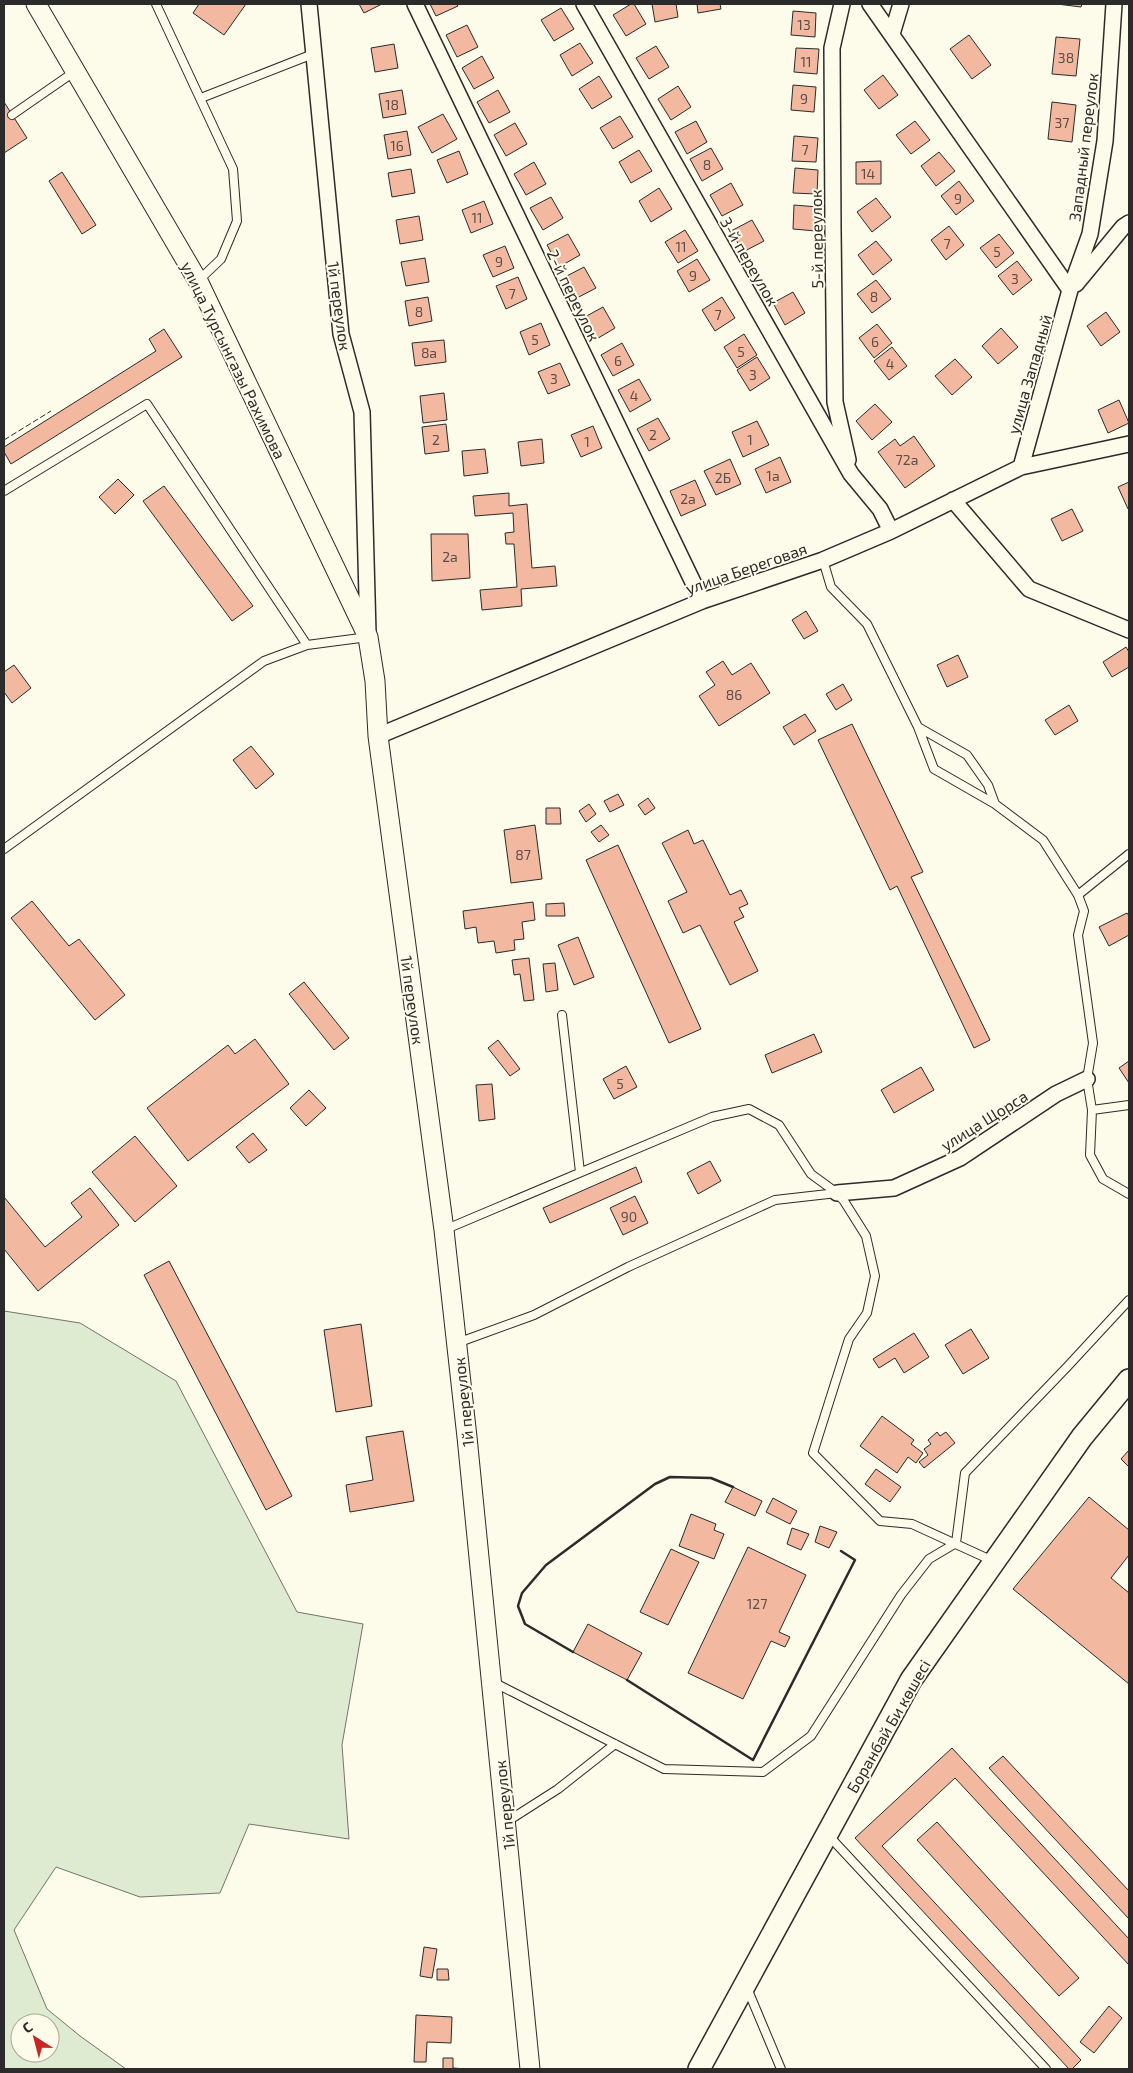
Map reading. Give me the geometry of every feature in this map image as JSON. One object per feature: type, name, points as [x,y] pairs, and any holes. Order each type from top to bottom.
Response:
[{"type":"main road","name":"Боранбай Би көшесі","points":[[699,2069],[911,1680],[1082,1437],[1129,1380]]},
{"type":"street","name":"улица Турсынгазы Рахимова","points":[[36,4],[74,72],[198,281],[368,637],[375,681],[378,736]]},
{"type":"street","name":"1й переулок","points":[[309,4],[341,334],[362,412],[368,637]]},
{"type":"street","name":"2-й переулок","points":[[415,4],[702,601]]},
{"type":"street","name":"3-й переулок","points":[[584,4],[850,474],[880,509],[891,530]]},
{"type":"street","name":"5-й переулок","points":[[842,4],[832,48],[835,392],[850,474]]},
{"type":"street","points":[[870,4],[1070,290],[1123,227],[1129,223]]},
{"type":"street","points":[[892,34],[901,4]]},
{"type":"street","name":"Западный переулок","points":[[1070,290],[1090,234],[1105,141],[1114,4]]},
{"type":"street","name":"улица Западный","points":[[1021,467],[1070,290]]},
{"type":"street","name":"улица Береговая","points":[[378,736],[702,601],[823,560],[891,530],[1021,467],[1129,444]]},
{"type":"street","points":[[953,500],[1029,589],[1078,607],[1129,630]]},
{"type":"street","name":"1й переулок","points":[[378,736],[444,1230],[457,1343],[530,2069]]},
{"type":"street","name":"улица Щорса","points":[[837,1193],[894,1188],[960,1158],[1056,1094],[1087,1079]]},
{"type":"lane","points":[[156,4],[233,169],[237,221],[221,260],[198,281]]},
{"type":"lane","points":[[201,98],[313,54]]},
{"type":"lane","points":[[12,115],[74,72]]},
{"type":"lane","points":[[4,491],[147,404],[307,645]]},
{"type":"lane","points":[[823,560],[830,587],[867,624],[918,727],[934,769],[995,804],[1043,840],[1078,895],[1084,911],[1078,935],[1093,1043],[1087,1079],[1092,1110],[1090,1155],[1103,1180],[1129,1194]]},
{"type":"lane","points":[[4,849],[264,661],[307,645],[368,637]]},
{"type":"lane","points":[[918,727],[967,755],[988,785],[995,804]]},
{"type":"lane","points":[[1078,895],[1129,854]]},
{"type":"lane","points":[[562,1015],[580,1172]]},
{"type":"lane","points":[[1092,1110],[1129,1105]]},
{"type":"lane","points":[[444,1230],[712,1118],[749,1109],[780,1125],[811,1174],[837,1193],[866,1236],[875,1276],[867,1313],[849,1339],[813,1453],[880,1521],[912,1524],[994,1562]]},
{"type":"lane","points":[[457,1343],[534,1315],[628,1267],[775,1200],[837,1193]]},
{"type":"lane","points":[[956,1543],[964,1472],[1067,1367],[1129,1300]]},
{"type":"lane","points":[[492,1682],[664,1769],[763,1772],[811,1736],[901,1595],[928,1559],[956,1543]]},
{"type":"lane","points":[[506,1822],[558,1790],[615,1744]]},
{"type":"lane","points":[[827,1834],[1046,2069]]},
{"type":"lane","points":[[745,1984],[781,2069]]},
{"type":"green space","points":[[4,1311],[80,1323],[176,1381],[297,1612],[363,1624],[342,1745],[349,1839],[249,1824],[220,1893],[140,1897],[56,1867],[14,1930],[47,2009],[52,2013],[10,2013],[10,2063],[60,2063],[60,2020],[126,2069],[4,2069]]},
{"type":"building","points":[[199,4],[246,4],[224,35],[193,13]]},
{"type":"building","points":[[359,4],[382,4],[364,13]]},
{"type":"building","points":[[430,4],[456,4],[458,6],[436,16]]},
{"type":"building","points":[[634,4],[646,24],[626,36],[613,15]]},
{"type":"building","points":[[652,4],[676,4],[678,17],[655,22]]},
{"type":"building","points":[[697,4],[720,4],[721,9],[698,13]]},
{"type":"building","points":[[1057,4],[1082,4],[1081,7]]},
{"type":"building","points":[[561,8],[574,29],[554,41],[541,20]]},
{"type":"building","points":[[793,11],[816,13],[815,37],[791,35]]},
{"type":"building","points":[[467,25],[478,47],[457,57],[446,35]]},
{"type":"building","points":[[969,35],[991,65],[972,79],[950,49]]},
{"type":"building","points":[[1056,37],[1080,39],[1076,76],[1052,74]]},
{"type":"building","points":[[580,43],[593,63],[572,76],[560,55]]},
{"type":"building","points":[[394,44],[398,68],[375,72],[371,48]]},
{"type":"building","points":[[656,46],[669,67],[649,79],[636,58]]},
{"type":"building","points":[[796,48],[819,49],[817,74],[794,72]]},
{"type":"building","points":[[482,56],[494,78],[474,89],[462,68]]},
{"type":"building","points":[[883,75],[898,95],[879,109],[864,90]]},
{"type":"building","points":[[599,76],[612,97],[592,109],[579,89]]},
{"type":"building","points":[[793,85],[816,87],[814,112],[791,110]]},
{"type":"building","points":[[678,86],[691,107],[671,120],[658,99]]},
{"type":"building","points":[[402,90],[406,114],[383,118],[379,94]]},
{"type":"building","points":[[498,90],[510,112],[489,123],[477,102]]},
{"type":"building","points":[[4,102],[27,138],[4,153]]},
{"type":"building","points":[[1052,102],[1076,105],[1072,142],[1048,139]]},
{"type":"building","points":[[443,114],[457,139],[432,153],[418,127]]},
{"type":"building","points":[[620,116],[633,137],[613,149],[600,128]]},
{"type":"building","points":[[696,121],[707,142],[687,154],[675,132]]},
{"type":"building","points":[[915,121],[930,140],[911,154],[896,135]]},
{"type":"building","points":[[515,123],[527,144],[506,156],[494,135]]},
{"type":"building","points":[[407,131],[411,155],[388,159],[384,135]]},
{"type":"building","points":[[794,136],[818,138],[816,162],[792,161]]},
{"type":"building","points":[[711,148],[723,169],[702,181],[690,159]]},
{"type":"building","points":[[639,150],[652,171],[631,183],[619,162]]},
{"type":"building","points":[[459,151],[468,174],[447,183],[437,160]]},
{"type":"building","points":[[939,152],[955,171],[936,186],[921,166]]},
{"type":"building","points":[[881,161],[881,184],[856,184],[856,162]]},
{"type":"building","points":[[534,162],[546,184],[526,195],[514,174]]},
{"type":"building","points":[[795,168],[818,170],[817,194],[793,193]]},
{"type":"building","points":[[411,169],[415,193],[392,197],[388,173]]},
{"type":"building","points":[[62,172],[96,225],[82,234],[49,181]]},
{"type":"building","points":[[959,181],[974,201],[956,215],[941,196]]},
{"type":"building","points":[[731,183],[743,205],[722,216],[710,195]]},
{"type":"building","points":[[659,188],[672,209],[651,222],[639,201]]},
{"type":"building","points":[[551,197],[563,218],[543,230],[530,208]]},
{"type":"building","points":[[876,198],[891,217],[872,232],[857,212]]},
{"type":"building","points":[[484,201],[493,224],[471,233],[462,210]]},
{"type":"building","points":[[794,205],[818,207],[816,231],[793,229]]},
{"type":"building","points":[[419,216],[423,240],[400,244],[396,220]]},
{"type":"building","points":[[752,220],[764,241],[743,252],[731,231]]},
{"type":"building","points":[[949,226],[964,245],[946,260],[931,240]]},
{"type":"building","points":[[685,230],[698,251],[678,263],[665,242]]},
{"type":"building","points":[[568,234],[580,255],[559,267],[547,245]]},
{"type":"building","points":[[999,234],[1014,253],[996,268],[980,248]]},
{"type":"building","points":[[876,241],[892,260],[873,275],[858,255]]},
{"type":"building","points":[[505,246],[514,268],[493,277],[483,255]]},
{"type":"building","points":[[425,258],[429,282],[406,286],[401,262]]},
{"type":"building","points":[[697,259],[710,280],[689,292],[677,271]]},
{"type":"building","points":[[1017,261],[1032,280],[1013,295],[998,276]]},
{"type":"building","points":[[584,267],[596,288],[575,299],[563,278]]},
{"type":"building","points":[[518,277],[527,299],[506,309],[496,286]]},
{"type":"building","points":[[876,280],[891,299],[872,313],[857,294]]},
{"type":"building","points":[[793,292],[805,313],[785,325],[773,303]]},
{"type":"building","points":[[428,297],[432,321],[409,326],[405,301]]},
{"type":"building","points":[[722,297],[735,318],[715,331],[702,310]]},
{"type":"building","points":[[603,307],[615,328],[595,340],[583,318]]},
{"type":"building","points":[[1106,312],[1120,332],[1101,346],[1087,326]]},
{"type":"building","points":[[541,323],[550,345],[529,355],[520,332]]},
{"type":"building","points":[[877,324],[892,343],[874,358],[859,338]]},
{"type":"building","points":[[1001,328],[1018,347],[998,364],[982,346]]},
{"type":"building","points":[[164,329],[182,357],[11,464],[4,452],[4,447],[156,351],[149,339]]},
{"type":"building","points":[[744,334],[757,355],[737,368],[724,347]]},
{"type":"building","points":[[444,340],[446,362],[415,366],[412,343]]},
{"type":"building","points":[[622,343],[634,365],[613,376],[601,355]]},
{"type":"building","points":[[892,347],[907,366],[889,380],[874,361]]},
{"type":"building","points":[[757,357],[770,378],[750,391],[737,370]]},
{"type":"building","points":[[955,359],[972,377],[952,395],[935,376]]},
{"type":"building","points":[[560,363],[570,385],[548,394],[538,372]]},
{"type":"building","points":[[639,379],[651,400],[630,412],[618,390]]},
{"type":"building","points":[[444,393],[447,420],[423,423],[420,396]]},
{"type":"building","points":[[1119,400],[1129,423],[1108,433],[1098,410]]},
{"type":"building","points":[[875,404],[892,422],[872,440],[856,421]]},
{"type":"building","points":[[658,418],[670,439],[649,451],[637,429]]},
{"type":"building","points":[[757,421],[769,445],[743,457],[732,432]]},
{"type":"building","points":[[446,424],[449,451],[425,454],[422,427]]},
{"type":"building","points":[[593,426],[602,448],[581,457],[571,435]]},
{"type":"building","points":[[914,436],[935,466],[905,488],[878,452],[895,439],[900,446]]},
{"type":"building","points":[[542,439],[544,463],[521,466],[518,442]]},
{"type":"building","points":[[485,449],[488,473],[464,476],[462,451]]},
{"type":"building","points":[[780,457],[791,482],[766,493],[755,469]]},
{"type":"building","points":[[730,459],[741,484],[716,495],[704,471]]},
{"type":"building","points":[[118,479],[134,495],[115,514],[99,497]]},
{"type":"building","points":[[695,480],[706,505],[681,516],[670,491]]},
{"type":"building","points":[[1129,482],[1129,509],[1128,509],[1118,487]]},
{"type":"building","points":[[164,486],[253,606],[232,621],[143,501]]},
{"type":"building","points":[[509,493],[509,506],[527,504],[532,568],[555,566],[557,586],[521,589],[522,606],[482,610],[480,590],[517,587],[514,544],[506,544],[505,533],[514,532],[513,513],[475,516],[473,496]]},
{"type":"building","points":[[1072,509],[1083,531],[1062,541],[1051,519]]},
{"type":"building","points":[[431,534],[468,534],[470,578],[432,581]]},
{"type":"building","points":[[806,611],[818,631],[804,639],[792,620]]},
{"type":"building","points":[[1126,647],[1129,652],[1129,667],[1112,677],[1103,662]]},
{"type":"building","points":[[958,655],[968,677],[947,687],[937,665]]},
{"type":"building","points":[[723,661],[732,675],[751,663],[770,693],[719,726],[699,696],[715,685],[706,672]]},
{"type":"building","points":[[14,665],[31,688],[12,703],[4,692],[4,672]]},
{"type":"building","points":[[843,684],[852,700],[836,710],[826,694]]},
{"type":"building","points":[[1069,705],[1078,721],[1055,735],[1045,720]]},
{"type":"building","points":[[805,714],[816,731],[794,745],[783,727]]},
{"type":"building","points":[[852,724],[923,872],[911,877],[990,1040],[974,1048],[897,886],[890,890],[818,740]]},
{"type":"building","points":[[251,746],[274,774],[256,789],[233,760]]},
{"type":"building","points":[[618,794],[624,805],[610,812],[604,801]]},
{"type":"building","points":[[648,798],[655,808],[645,815],[638,805]]},
{"type":"building","points":[[589,804],[596,814],[586,822],[579,811]]},
{"type":"building","points":[[546,808],[560,808],[561,824],[546,824]]},
{"type":"building","points":[[535,825],[542,879],[511,883],[504,830]]},
{"type":"building","points":[[601,825],[609,835],[599,842],[591,832]]},
{"type":"building","points":[[688,830],[694,844],[703,840],[730,895],[741,890],[748,904],[739,908],[744,917],[734,922],[758,971],[730,985],[700,925],[683,933],[668,901],[687,892],[662,843]]},
{"type":"building","points":[[618,845],[701,1029],[669,1043],[586,860]]},
{"type":"building","points":[[32,901],[69,946],[79,939],[125,995],[95,1020],[11,918]]},
{"type":"building","points":[[533,902],[535,920],[522,922],[524,939],[514,940],[515,950],[496,953],[494,941],[478,943],[476,927],[465,929],[463,911]]},
{"type":"building","points":[[564,903],[565,916],[546,916],[546,904]]},
{"type":"building","points":[[1127,913],[1129,916],[1129,935],[1109,946],[1099,927]]},
{"type":"building","points":[[578,937],[594,977],[574,985],[558,945]]},
{"type":"building","points":[[529,958],[534,1000],[524,1001],[520,974],[514,975],[512,960]]},
{"type":"building","points":[[555,963],[558,990],[546,992],[543,964]]},
{"type":"building","points":[[304,982],[349,1038],[334,1050],[289,994]]},
{"type":"building","points":[[814,1034],[822,1052],[772,1073],[765,1055]]},
{"type":"building","points":[[255,1039],[289,1084],[188,1161],[147,1108],[228,1045],[235,1054]]},
{"type":"building","points":[[498,1040],[520,1069],[510,1076],[488,1048]]},
{"type":"building","points":[[1129,1061],[1129,1083],[1119,1068]]},
{"type":"building","points":[[626,1066],[637,1087],[614,1099],[603,1079]]},
{"type":"building","points":[[921,1067],[934,1090],[894,1113],[881,1090]]},
{"type":"building","points":[[492,1084],[495,1119],[479,1121],[476,1085]]},
{"type":"building","points":[[309,1090],[326,1108],[306,1126],[290,1108]]},
{"type":"building","points":[[253,1133],[267,1150],[249,1163],[236,1147]]},
{"type":"building","points":[[135,1136],[177,1186],[135,1222],[92,1172]]},
{"type":"building","points":[[710,1161],[721,1181],[698,1194],[687,1173]]},
{"type":"building","points":[[636,1167],[642,1182],[550,1223],[543,1208]]},
{"type":"building","points":[[90,1188],[119,1225],[38,1291],[4,1249],[4,1197],[45,1247],[82,1217],[71,1203]]},
{"type":"building","points":[[635,1196],[648,1223],[623,1235],[610,1208]]},
{"type":"building","points":[[169,1261],[292,1496],[266,1510],[144,1275]]},
{"type":"building","points":[[361,1324],[372,1406],[336,1412],[324,1330]]},
{"type":"building","points":[[971,1329],[989,1358],[963,1374],[945,1345]]},
{"type":"building","points":[[914,1333],[929,1357],[904,1373],[895,1358],[879,1368],[873,1359]]},
{"type":"building","points":[[882,1416],[914,1440],[911,1444],[923,1453],[916,1463],[908,1457],[897,1473],[860,1446]]},
{"type":"building","points":[[403,1431],[414,1501],[350,1512],[346,1485],[373,1480],[366,1437]]},
{"type":"building","points":[[937,1432],[940,1436],[946,1432],[955,1443],[924,1468],[919,1462],[928,1455],[924,1449],[931,1444],[928,1440]]},
{"type":"building","points":[[1129,1450],[1129,1467],[1121,1459]]},
{"type":"building","points":[[876,1469],[901,1487],[890,1502],[865,1484]]},
{"type":"building","points":[[733,1487],[762,1501],[755,1516],[725,1502]]},
{"type":"building","points":[[1089,1497],[1129,1530],[1129,1555],[1111,1578],[1129,1593],[1129,1684],[1013,1589]]},
{"type":"building","points":[[773,1498],[797,1511],[790,1524],[766,1512]]},
{"type":"building","points":[[691,1514],[716,1524],[714,1530],[724,1534],[714,1559],[679,1546]]},
{"type":"building","points":[[820,1526],[837,1532],[829,1548],[815,1542]]},
{"type":"building","points":[[792,1528],[809,1534],[801,1550],[787,1544]]},
{"type":"building","points":[[748,1547],[806,1575],[779,1632],[790,1637],[785,1647],[771,1641],[743,1699],[688,1673]]},
{"type":"building","points":[[671,1549],[699,1562],[668,1625],[640,1612]]},
{"type":"building","points":[[588,1624],[642,1653],[627,1680],[573,1652]]},
{"type":"building","points":[[952,1748],[1129,1939],[1129,1965],[955,1778],[882,1846],[1081,2060],[1072,2069],[1069,2069],[855,1838]]},
{"type":"building","points":[[1003,1756],[1129,1891],[1129,1919],[989,1768]]},
{"type":"building","points":[[937,1822],[1079,1978],[1059,1996],[917,1840]]},
{"type":"building","points":[[424,1947],[437,1949],[432,1978],[420,1976]]},
{"type":"building","points":[[437,1969],[448,1969],[449,1980],[437,1980]]},
{"type":"building","points":[[1109,2006],[1122,2018],[1094,2053],[1080,2042]]},
{"type":"building","points":[[416,2015],[452,2017],[451,2043],[427,2042],[426,2062],[414,2062]]},
{"type":"building","points":[[443,2058],[453,2058],[453,2068],[467,2069],[443,2069]]},
{"type":"fence","points":[[4,440],[51,411]]},
{"type":"wall","points":[[573,1652],[525,1624],[518,1606],[522,1593],[546,1565],[655,1484],[670,1477],[711,1478],[733,1487]]},
{"type":"wall","points":[[627,1680],[753,1760],[855,1560],[841,1551]]}]
